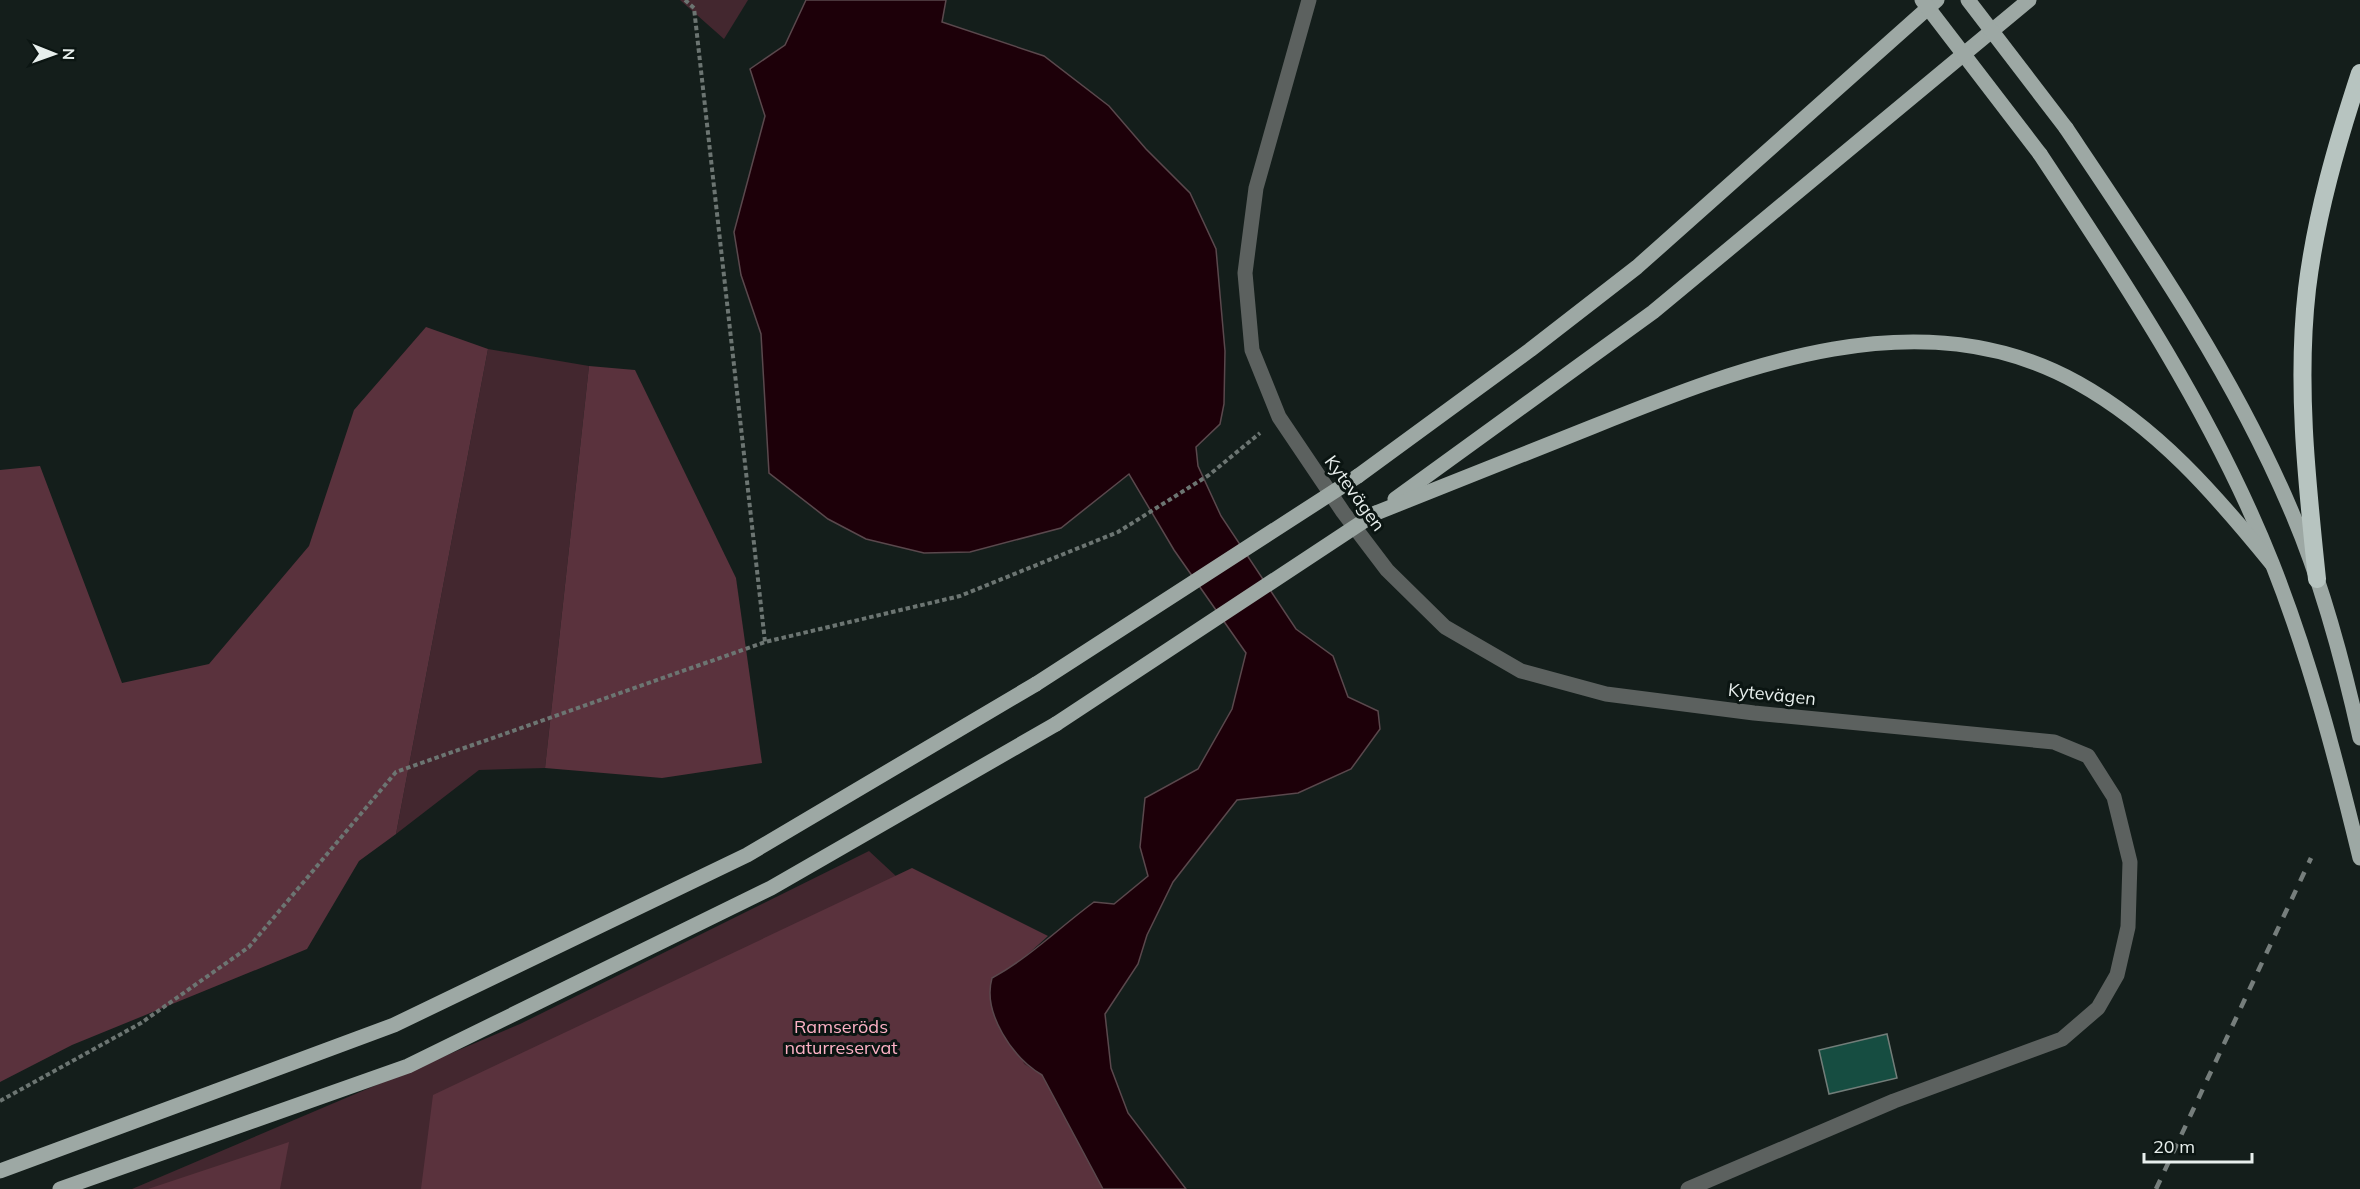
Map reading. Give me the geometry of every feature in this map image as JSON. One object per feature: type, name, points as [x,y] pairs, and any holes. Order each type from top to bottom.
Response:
[{"type":"highway","points":[[2317,579],[2304,424],[2307,290],[2317,224],[2337,143],[2360,73]]},
{"type":"main road","points":[[1922,0],[2040,154],[2118,271],[2203,415],[2272,564],[2315,688],[2360,858]]},
{"type":"main road","points":[[0,1171],[394,1025],[747,855],[1036,684],[1358,476],[1530,350],[1636,267],[1938,0]]},
{"type":"main road","points":[[1968,0],[2066,128],[2165,275],[2238,401],[2290,508],[2317,579],[2348,682],[2360,738]]},
{"type":"main road","points":[[60,1189],[408,1066],[771,888],[1056,724],[1376,513],[1653,312],[2030,0]]},
{"type":"main road","points":[[1376,513],[1711,381],[1833,348],[1888,341],[1941,342],[1990,350],[2038,364],[2077,382],[2120,409],[2164,443],[2226,508],[2272,564]]},
{"type":"street","name":"Kytevägen","points":[[1309,0],[1256,188],[1245,273],[1252,350],[1279,417],[1343,512],[1387,570],[1445,627],[1521,671],[1606,694],[1754,712],[2054,742],[2088,756],[2114,796],[2130,862],[2128,927],[2117,975],[2098,1008],[2062,1039],[1894,1101],[1688,1189]]},
{"type":"path","points":[[685,0],[694,8],[765,642]]},
{"type":"path","points":[[0,1101],[141,1023],[249,947],[396,772],[765,642],[960,596],[1118,532],[1209,475],[1279,417]]},
{"type":"green space","points":[[680,0],[748,0],[724,39]]},
{"type":"green space","points":[[426,327],[488,349],[396,834],[359,861],[307,949],[72,1045],[0,1082],[0,470],[40,466],[122,683],[209,664],[309,546],[354,410]]},
{"type":"green space","points":[[488,349],[589,366],[545,768],[479,770],[396,834]]},
{"type":"green space","points":[[589,366],[635,370],[736,578],[762,763],[662,778],[545,768]]},
{"type":"green space","name":"Ramseröds naturreservat","points":[[869,851],[1009,981],[1117,1189],[132,1189],[520,1024]]},
{"type":"green space","name":"Ramseröds naturreservat","points":[[912,868],[1048,936],[1017,964],[992,978],[1024,1064],[1042,1075],[1103,1189],[421,1189],[433,1095]]},
{"type":"green space","points":[[289,1142],[280,1189],[148,1189]]},
{"type":"shaded area","points":[[806,0],[946,0],[942,22],[1044,56],[1109,106],[1146,149],[1190,193],[1216,249],[1225,351],[1224,404],[1220,424],[1196,447],[1198,466],[1221,516],[1296,629],[1333,656],[1348,697],[1378,711],[1380,729],[1351,769],[1298,793],[1237,800],[1173,882],[1147,935],[1138,964],[1105,1014],[1111,1068],[1128,1113],[1186,1189],[1103,1189],[1042,1075],[1021,1058],[1002,1033],[996,1020],[990,992],[992,978],[1032,952],[1094,902],[1114,904],[1148,876],[1140,847],[1145,798],[1198,769],[1232,709],[1246,653],[1174,550],[1129,474],[1061,528],[970,552],[924,553],[866,539],[828,519],[769,473],[761,334],[741,275],[734,232],[765,116],[750,69],[785,45]]},
{"type":"building","points":[[1887,1034],[1897,1078],[1829,1094],[1819,1050]]},
{"type":"railway","points":[[2156,1189],[2311,858]]}]
